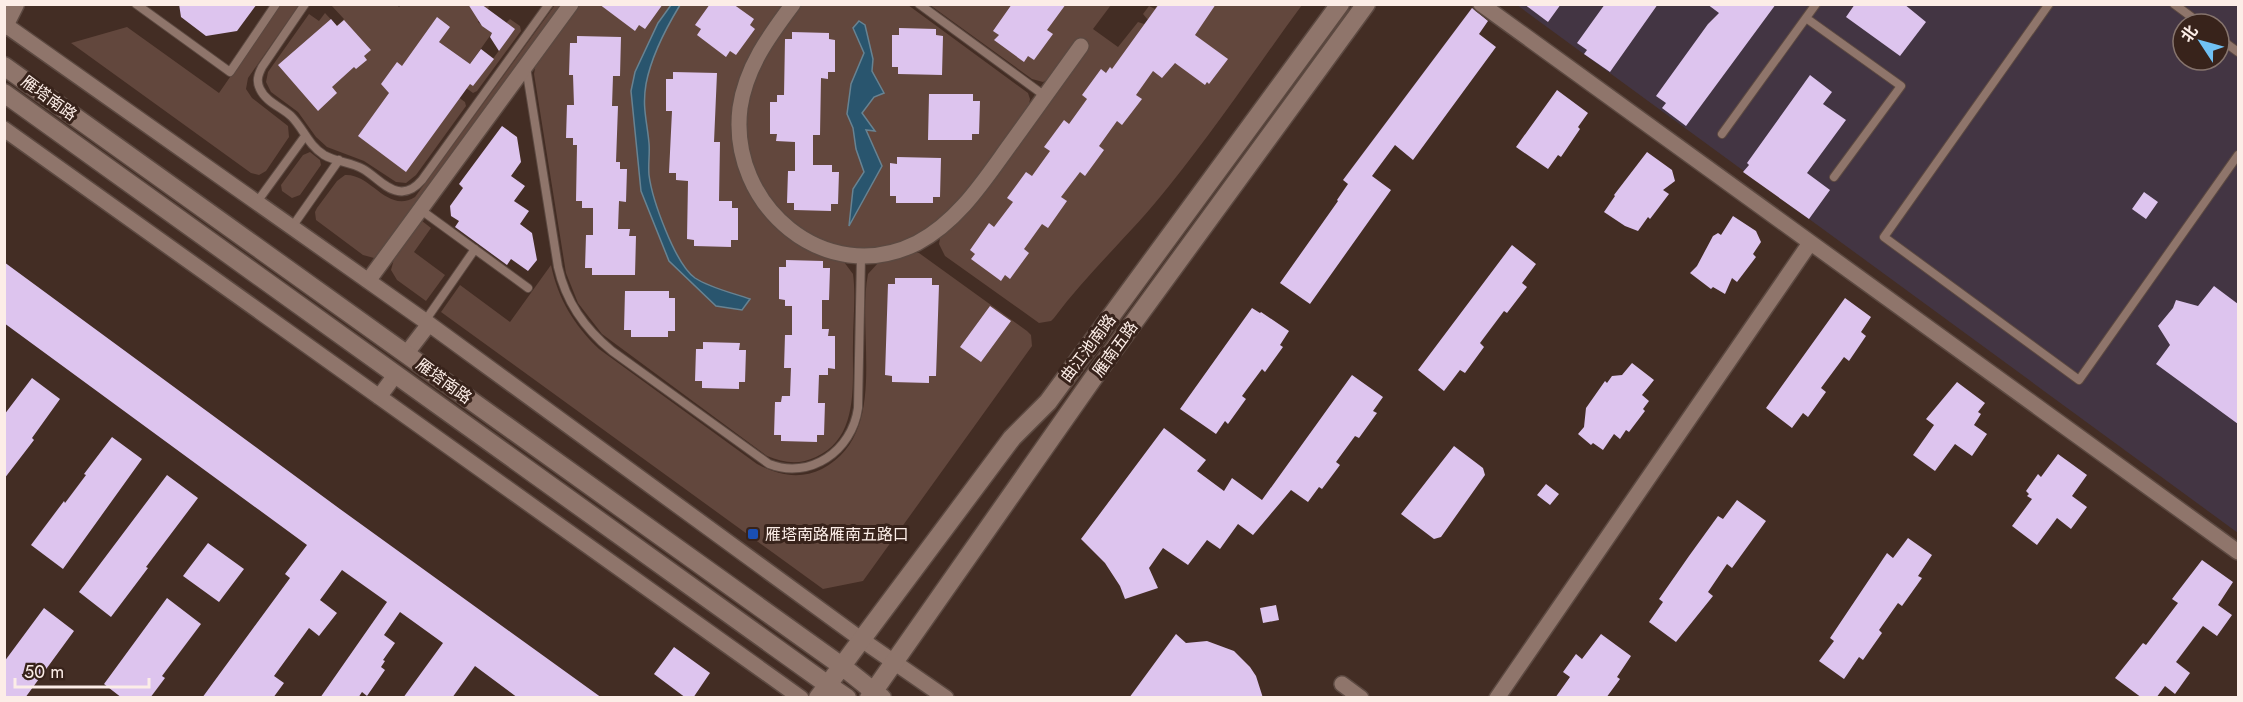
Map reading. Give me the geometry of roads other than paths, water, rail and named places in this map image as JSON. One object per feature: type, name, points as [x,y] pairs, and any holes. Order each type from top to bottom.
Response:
[{"type":"main road","points":[[5,25],[15,4]]},
{"type":"main road","name":"曲江池南路","points":[[823,691],[1012,438],[1054,394],[1340,4]]},
{"type":"main road","name":"雁南五路","points":[[875,696],[895,662],[1101,368],[1366,4]]},
{"type":"main road","name":"雁塔南路","points":[[4,66],[843,667],[875,696]]},
{"type":"main road","name":"雁塔南路","points":[[4,93],[396,374],[823,691],[848,698]]},
{"type":"street","points":[[369,281],[571,4]]},
{"type":"street","points":[[793,4],[763,46],[744,87],[739,126],[744,159],[750,179],[762,200],[786,227],[817,246],[840,253],[861,256],[905,248],[927,237],[949,221],[975,192],[1082,46]]},
{"type":"street","points":[[1481,4],[2238,552]]},
{"type":"street","points":[[5,25],[427,322],[862,640],[946,698]]},
{"type":"street","points":[[4,129],[801,698]]},
{"type":"street","points":[[1497,698],[1810,243]]},
{"type":"street","points":[[406,354],[427,322]]},
{"type":"street","points":[[379,397],[396,374]]},
{"type":"street","points":[[1342,684],[1361,698]]},
{"type":"lane","points":[[136,4],[230,72],[276,4]]},
{"type":"lane","points":[[305,4],[262,67],[258,76],[261,91],[292,117],[321,153],[363,169],[396,190],[406,191],[417,185],[549,4]]},
{"type":"lane","points":[[919,4],[1045,96]]},
{"type":"lane","points":[[1722,134],[1816,4]]},
{"type":"lane","points":[[2049,4],[1884,237],[2079,380],[2238,155]]},
{"type":"lane","points":[[1806,18],[1901,86],[1834,177]]},
{"type":"lane","points":[[526,67],[558,267],[564,289],[574,309],[587,327],[612,351],[769,464],[794,469],[813,465],[835,452],[850,433],[858,408],[861,256]]},
{"type":"lane","points":[[256,202],[305,136]]},
{"type":"lane","points":[[292,227],[339,160]]},
{"type":"lane","points":[[421,210],[528,288]]},
{"type":"lane","points":[[427,322],[475,249]]},
{"type":"water","points":[[671,5],[680,5],[655,53],[645,92],[651,186],[672,246],[687,271],[708,285],[750,299],[742,310],[716,306],[669,261],[641,191],[631,91],[635,72],[658,23]]},
{"type":"water","points":[[859,21],[865,25],[873,59],[872,71],[884,93],[874,97],[862,113],[875,131],[866,130],[882,166],[849,226],[853,189],[864,172],[856,149],[853,128],[847,114],[851,84],[864,53],[853,28]]},
{"type":"place","name":"雁塔南路雁南五路口","points":[[753,534]]}]
